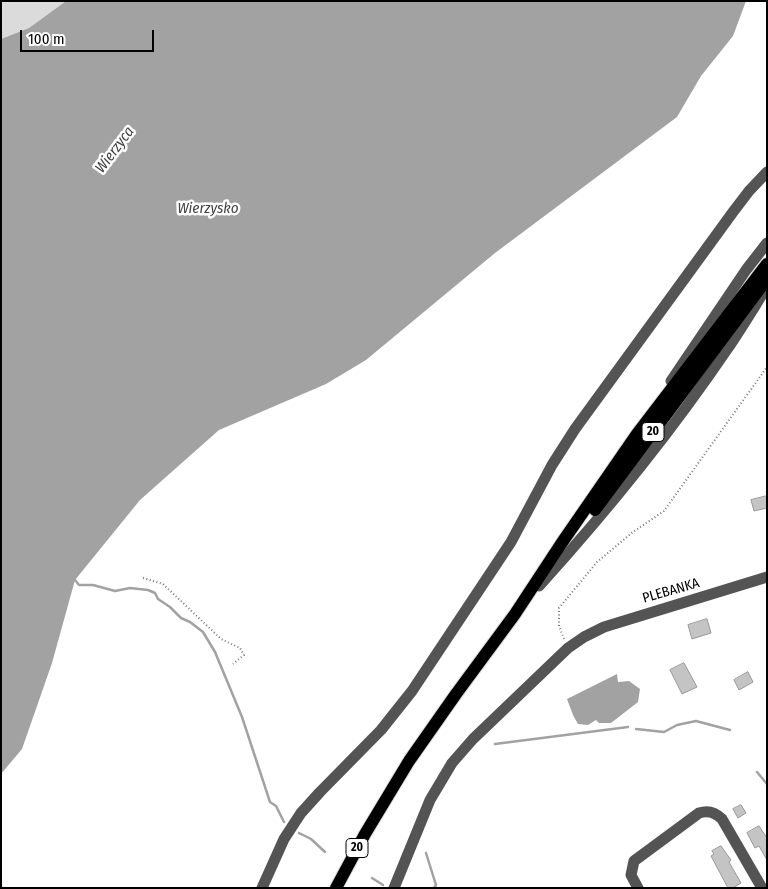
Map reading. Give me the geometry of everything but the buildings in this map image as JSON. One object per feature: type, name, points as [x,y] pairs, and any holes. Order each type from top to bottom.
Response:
[{"type":"main road","name":"20","points":[[515,614],[637,434],[767,264]]},
{"type":"main road","name":"20","points":[[336,888],[365,834],[409,761],[456,694],[767,279]]},
{"type":"street","points":[[262,888],[284,839],[298,818],[320,792],[381,730],[412,691],[511,542],[552,465],[575,429],[732,212],[767,172]]},
{"type":"street","points":[[637,434],[667,386],[746,270],[767,243]]},
{"type":"street","points":[[538,586],[577,544],[656,446],[728,348],[767,288]]},
{"type":"street","name":"PLEBANKA","points":[[394,888],[430,800],[452,764],[473,739],[568,648],[584,637],[625,620],[767,577]]},
{"type":"street","points":[[638,888],[631,875],[634,861],[699,813],[705,811],[712,812],[722,819],[762,888]]},
{"type":"path","points":[[568,648],[559,626],[560,608],[597,562],[633,532],[664,511],[767,367]]},
{"type":"path","points":[[142,578],[163,584],[221,639],[240,648],[244,655],[233,664]]},
{"type":"shaded area","points":[[1,1],[66,1],[29,28],[1,39]]},
{"type":"water","name":"Wierzysko","points":[[66,1],[746,1],[733,36],[701,76],[677,117],[495,253],[366,360],[326,384],[219,430],[140,500],[75,580],[52,663],[22,749],[1,774],[1,39],[29,28]]},
{"type":"water","points":[[617,674],[618,682],[629,681],[640,689],[638,702],[611,723],[599,723],[596,720],[588,725],[578,724],[567,699]]},
{"type":"waterway","points":[[75,580],[79,585],[93,585],[115,591],[130,588],[148,590],[155,593],[158,599],[181,618],[203,632],[215,652],[242,717],[270,802],[276,806],[284,822]]},
{"type":"waterway","points":[[636,729],[664,732],[677,725],[696,721],[730,730]]},
{"type":"waterway","points":[[495,744],[628,727]]},
{"type":"waterway","points":[[757,772],[767,784]]},
{"type":"waterway","points":[[299,833],[311,839],[325,852]]},
{"type":"waterway","points":[[426,853],[436,885],[434,888]]},
{"type":"waterway","points":[[372,878],[383,885]]},
{"type":"water label","name":"Wierzyca","points":[[115,150]]}]
